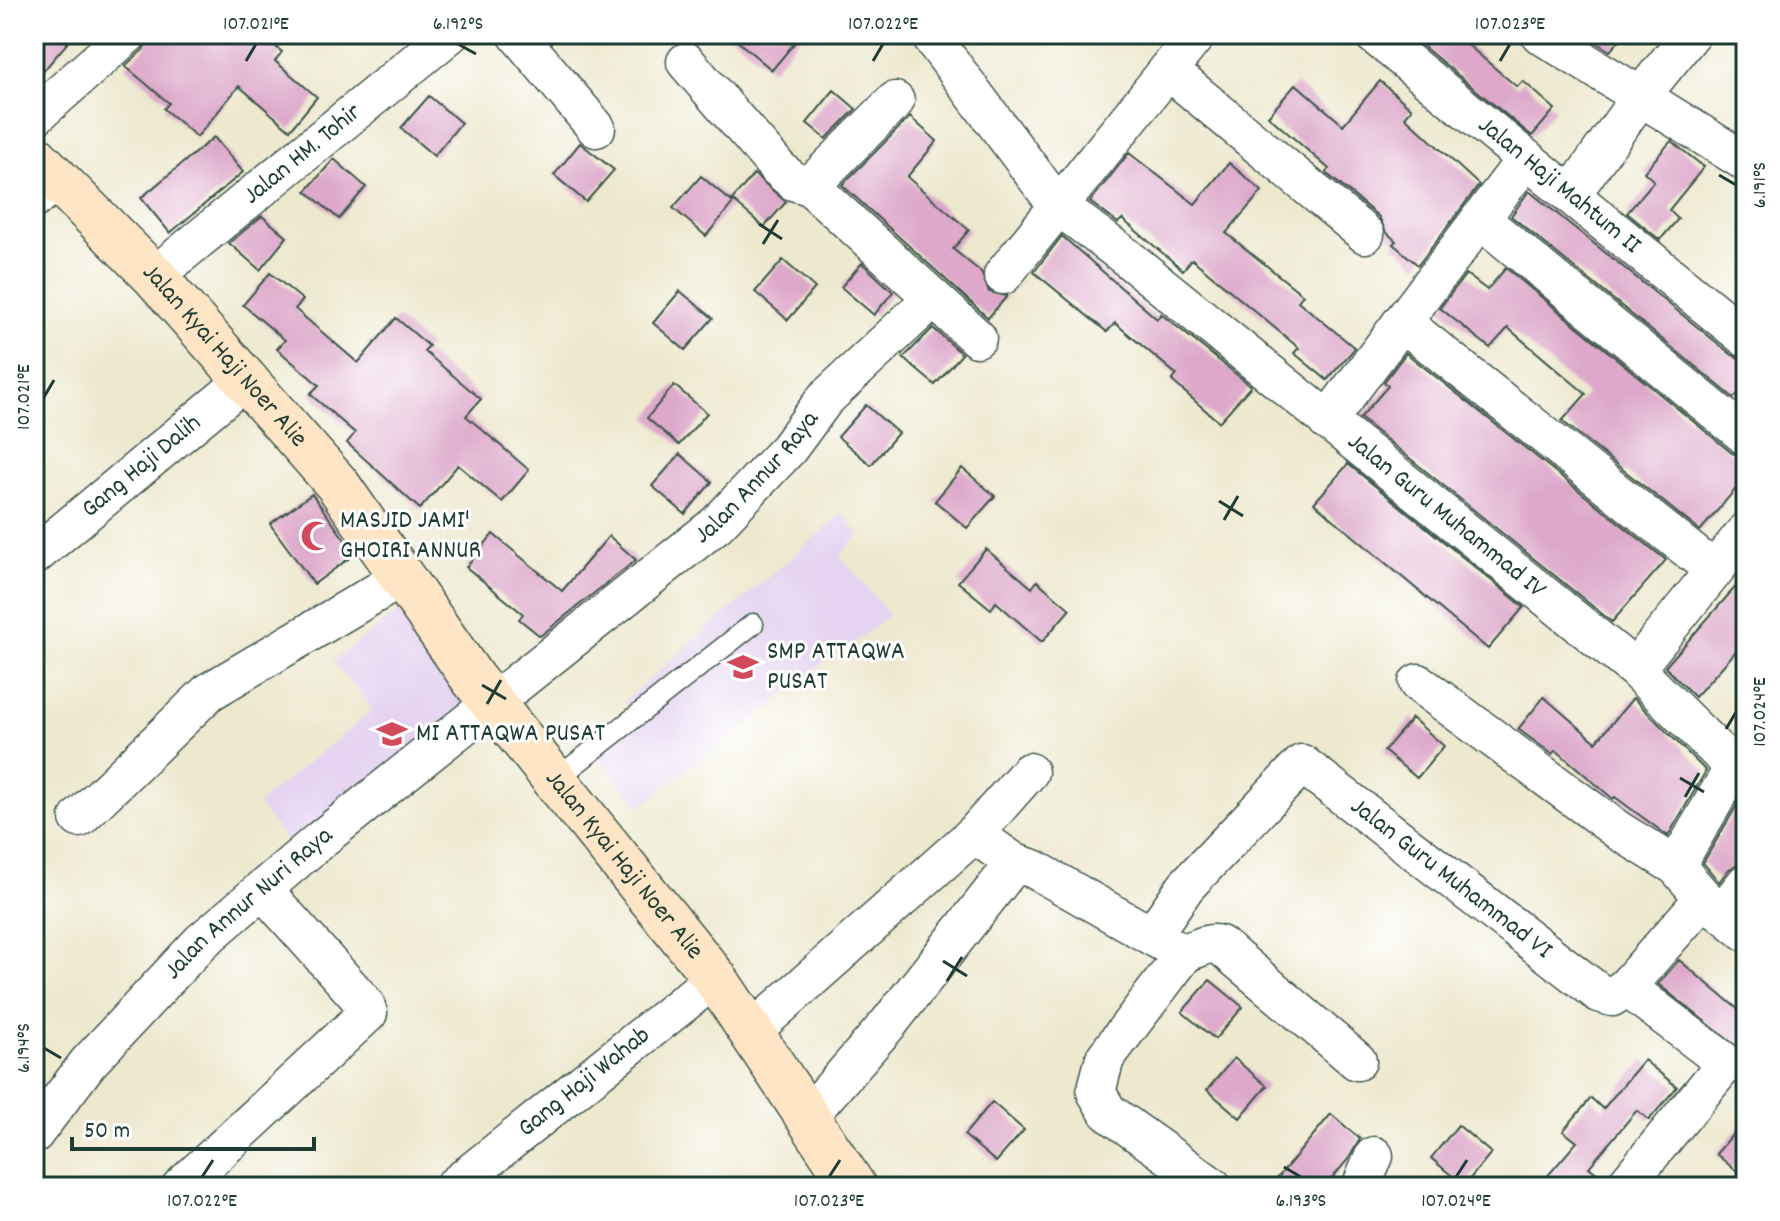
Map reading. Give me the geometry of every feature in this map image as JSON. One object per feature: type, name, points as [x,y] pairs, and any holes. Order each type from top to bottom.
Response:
[{"type":"street","points":[[34,117],[128,34]]},
{"type":"street","name":"Jalan HM. Tohir","points":[[154,276],[450,34]]},
{"type":"street","points":[[517,34],[596,128]]},
{"type":"street","name":"Jalan Guru Muhammad IV","points":[[929,34],[1057,205],[1635,669],[1740,760],[1676,866]]},
{"type":"street","points":[[1003,275],[1197,34]]},
{"type":"street","name":"Jalan Haji Mahtum II","points":[[1373,34],[1746,338]]},
{"type":"street","points":[[1540,34],[1746,162]]},
{"type":"street","points":[[1571,195],[1640,97],[1691,34]]},
{"type":"street","points":[[686,62],[778,168],[793,181],[810,186],[931,300],[977,338]]},
{"type":"street","points":[[1168,70],[1365,234]]},
{"type":"street","points":[[810,186],[895,101]]},
{"type":"street","points":[[1327,421],[1526,159]]},
{"type":"street","name":"Jalan Kyai Haji Noer Alie","points":[[42,179],[154,276],[248,378],[338,485],[401,578],[494,703],[715,978],[808,1116],[847,1185]]},
{"type":"street","points":[[1480,219],[1746,436]]},
{"type":"street","name":"Jalan Annur Raya","points":[[494,703],[717,524],[788,449],[825,399],[931,300]]},
{"type":"street","points":[[1402,322],[1714,570]]},
{"type":"street","name":"Gang Haji Dalih","points":[[34,556],[248,378]]},
{"type":"street","points":[[1635,669],[1746,531]]},
{"type":"street","points":[[79,818],[209,692],[401,578]]},
{"type":"street","points":[[1418,683],[1619,831],[1676,866],[1724,914]]},
{"type":"street","name":"Jalan Annur Nuri Raya","points":[[34,1134],[88,1063],[150,993],[201,942],[320,840],[494,703]]},
{"type":"street","name":"Jalan Guru Muhammad VI","points":[[1152,935],[1186,886],[1302,764],[1613,990],[1726,1063],[1624,1187]]},
{"type":"street","points":[[752,1031],[974,834],[1029,772]]},
{"type":"street","points":[[974,834],[1015,863],[1034,869],[1185,953]]},
{"type":"street","points":[[808,1116],[889,1023],[1015,863]]},
{"type":"street","points":[[1613,990],[1724,914],[1746,883]]},
{"type":"street","points":[[181,1187],[368,1013],[365,1004],[262,889]]},
{"type":"street","points":[[1213,1187],[1108,1112],[1096,1092],[1105,1058],[1185,953],[1212,943],[1230,951],[1357,1061]]},
{"type":"street","name":"Gang Haji Wahab","points":[[453,1187],[715,978]]},
{"type":"lane","points":[[554,781],[753,624]]},
{"type":"shaded area","name":"SMP ATTAQWA PUSAT","points":[[843,513],[859,535],[840,555],[889,615],[851,645],[832,655],[728,741],[713,748],[640,807],[596,754],[641,721],[624,701]]},
{"type":"shaded area","name":"MI ATTAQWA PUSAT","points":[[413,601],[485,702],[291,845],[257,804],[373,710],[333,661]]},
{"type":"building","points":[[34,34],[75,34],[34,82]]},
{"type":"building","points":[[151,34],[260,34],[282,52],[275,61],[317,97],[290,130],[239,86],[197,137],[164,109],[169,103],[125,66],[143,50]]},
{"type":"building","points":[[729,34],[802,34],[772,70]]},
{"type":"building","points":[[1408,34],[1455,34],[1517,87],[1523,81],[1555,109],[1532,136]]},
{"type":"building","points":[[1582,34],[1625,34],[1610,51]]},
{"type":"building","points":[[1380,81],[1412,109],[1405,117],[1479,185],[1418,265],[1393,244],[1396,241],[1386,232],[1379,217],[1326,173],[1329,169],[1268,116],[1296,84],[1343,125]]},
{"type":"building","points":[[834,90],[856,109],[826,139],[807,123]]},
{"type":"building","points":[[429,96],[461,123],[434,156],[401,128]]},
{"type":"building","points":[[910,117],[937,141],[907,177],[969,230],[953,249],[981,272],[989,292],[1007,296],[988,318],[842,185]]},
{"type":"building","points":[[214,137],[243,172],[170,233],[141,198]]},
{"type":"building","points":[[1671,141],[1704,167],[1669,210],[1678,219],[1660,240],[1627,213],[1654,181],[1644,172]]},
{"type":"building","points":[[580,143],[614,170],[586,202],[554,175]]},
{"type":"building","points":[[1129,153],[1195,204],[1229,163],[1262,191],[1226,233],[1303,295],[1298,301],[1355,348],[1327,380],[1294,353],[1299,348],[1192,259],[1183,270],[1122,219],[1118,223],[1090,202]]},
{"type":"building","points":[[334,159],[366,187],[339,219],[306,191]]},
{"type":"building","points":[[754,174],[786,202],[764,227],[732,200]]},
{"type":"building","points":[[701,176],[733,203],[706,236],[673,208]]},
{"type":"building","points":[[1529,191],[1732,355],[1746,361],[1746,385],[1734,398],[1511,216]]},
{"type":"building","points":[[262,216],[287,237],[260,270],[229,243]]},
{"type":"building","points":[[1062,236],[1157,319],[1161,314],[1251,386],[1219,422],[1172,381],[1177,375],[1115,323],[1107,332],[1034,272]]},
{"type":"building","points":[[783,260],[815,288],[788,320],[755,292]]},
{"type":"building","points":[[862,263],[893,292],[874,315],[841,287]]},
{"type":"building","points":[[1506,268],[1732,453],[1746,457],[1746,477],[1700,531],[1562,421],[1586,394],[1508,328],[1490,348],[1440,308],[1466,274],[1487,290]]},
{"type":"building","points":[[270,273],[303,300],[295,309],[358,363],[396,318],[429,346],[424,351],[481,399],[466,416],[529,470],[502,502],[458,465],[420,509],[347,443],[355,433],[310,394],[319,385],[277,349],[285,340],[243,305]]},
{"type":"building","points":[[680,291],[713,318],[685,350],[653,323]]},
{"type":"building","points":[[933,328],[962,354],[935,385],[903,358]]},
{"type":"building","points":[[1406,353],[1666,560],[1612,622],[1360,418],[1388,386],[1384,382]]},
{"type":"building","points":[[674,385],[707,413],[679,445],[647,418]]},
{"type":"building","points":[[866,405],[898,433],[871,465],[838,437]]},
{"type":"building","points":[[680,454],[712,482],[685,514],[652,486]]},
{"type":"building","points":[[1348,464],[1524,607],[1488,649],[1314,503]]},
{"type":"building","points":[[962,468],[995,496],[967,528],[935,501]]},
{"type":"building","name":"MASJID JAMI' GHOIRI ANNUR","points":[[312,494],[355,554],[314,584],[270,524]]},
{"type":"building","points":[[493,534],[562,591],[609,536],[636,560],[540,636],[519,619],[523,614],[466,567]]},
{"type":"building","points":[[986,549],[1032,588],[1037,581],[1070,609],[1042,642],[996,602],[991,609],[958,582]]},
{"type":"building","points":[[1746,575],[1746,640],[1695,697],[1665,667]]},
{"type":"building","points":[[1544,697],[1596,742],[1633,698],[1706,771],[1668,836],[1615,797],[1613,799],[1556,750],[1552,754],[1518,729]]},
{"type":"building","points":[[1412,718],[1444,746],[1417,778],[1384,751]]},
{"type":"building","points":[[1746,790],[1746,862],[1729,869],[1719,882],[1703,863]]},
{"type":"building","points":[[1679,960],[1746,1016],[1746,1054],[1658,984]]},
{"type":"building","points":[[1210,980],[1243,1007],[1215,1039],[1182,1012]]},
{"type":"building","points":[[1234,1058],[1267,1086],[1240,1118],[1207,1090]]},
{"type":"building","points":[[1644,1060],[1677,1087],[1649,1120],[1637,1110],[1589,1167],[1604,1179],[1603,1187],[1538,1187],[1577,1142],[1563,1131],[1591,1098],[1603,1109]]},
{"type":"building","points":[[992,1102],[1024,1130],[996,1162],[964,1135]]},
{"type":"building","points":[[1331,1114],[1360,1139],[1325,1187],[1270,1187]]},
{"type":"building","points":[[1746,1119],[1746,1179],[1716,1154]]},
{"type":"building","points":[[1458,1125],[1491,1153],[1464,1186],[1431,1158]]},
{"type":"place","name":"MASJID JAMI' GHOIRI ANNUR","points":[[316,536]]},
{"type":"place","name":"SMP ATTAQWA PUSAT","points":[[743,667]]},
{"type":"place","name":"MI ATTAQWA PUSAT","points":[[392,734]]}]
